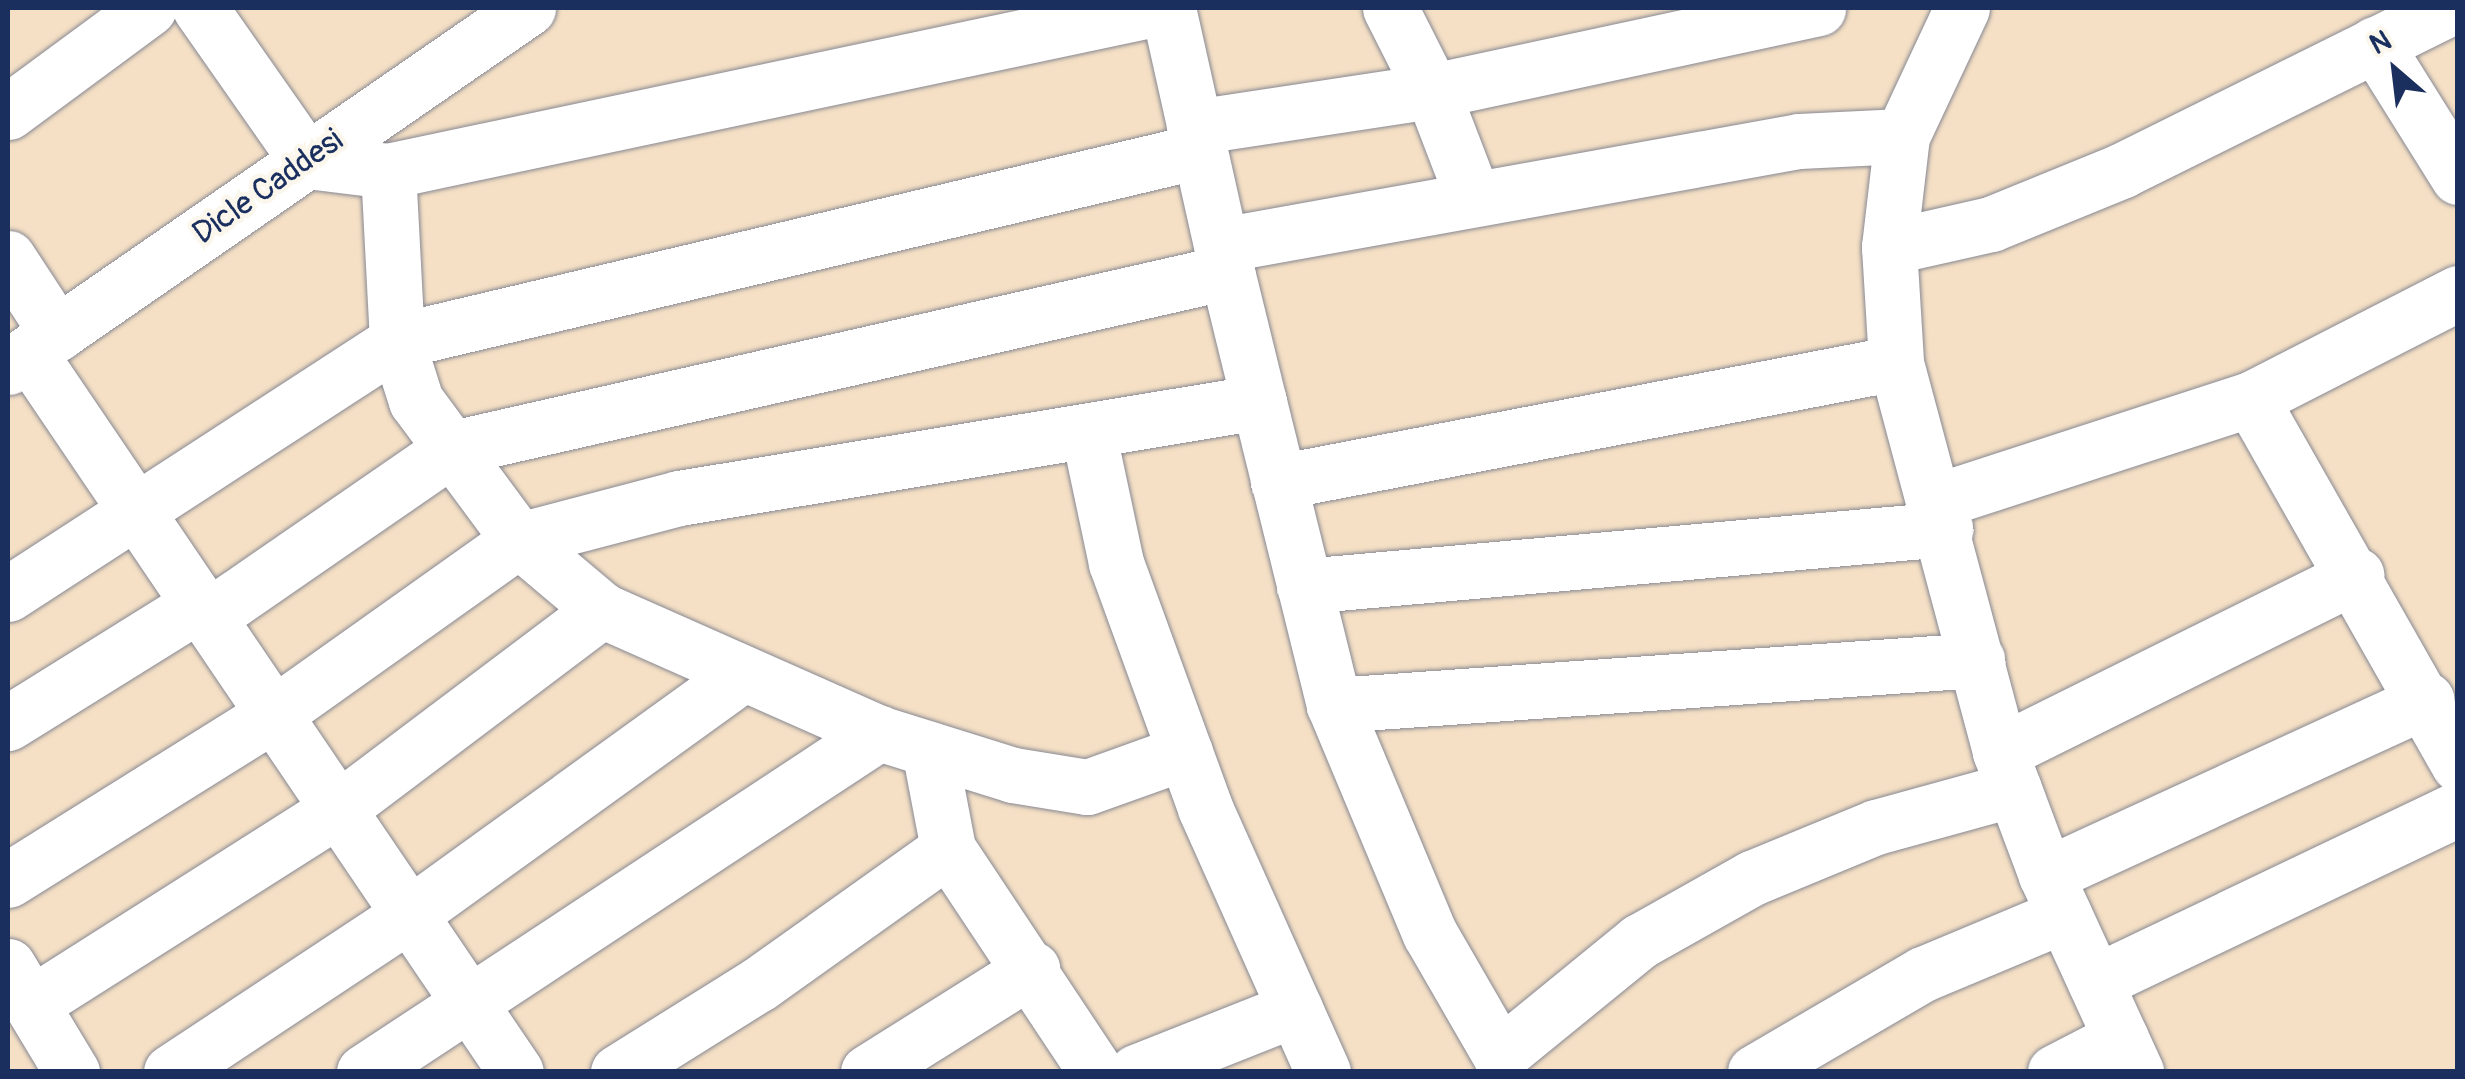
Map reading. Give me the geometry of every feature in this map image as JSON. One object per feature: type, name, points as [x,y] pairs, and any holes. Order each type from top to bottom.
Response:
[{"type":"street","points":[[8,112],[148,8]]},
{"type":"street","points":[[200,8],[306,160],[388,171],[1075,16],[1159,8]]},
{"type":"street","name":"Dicle Caddesi","points":[[31,351],[528,8]]},
{"type":"street","points":[[1168,8],[1258,402],[1334,705],[1430,934],[1497,1066],[1640,940],[1752,878],[2007,771],[2356,575]]},
{"type":"street","points":[[1390,8],[1432,91],[1473,198]]},
{"type":"street","points":[[8,594],[397,340],[1196,139],[1818,8]]},
{"type":"street","points":[[1962,8],[1902,136],[1889,247],[1896,363],[1941,515],[2007,771],[2055,895],[2128,1055],[2055,1072]]},
{"type":"street","points":[[1889,247],[1991,224],[2055,198],[2449,8]]},
{"type":"street","points":[[2375,44],[2458,177]]},
{"type":"street","points":[[8,724],[204,610],[453,448],[1473,198],[1799,141],[1902,136]]},
{"type":"street","points":[[388,171],[397,340],[416,401],[519,540],[602,610],[904,741],[1013,775],[1087,787],[1185,752]]},
{"type":"street","points":[[8,258],[31,351],[516,1072]]},
{"type":"street","points":[[1304,586],[1941,515],[2251,399],[2458,293]]},
{"type":"street","points":[[1278,482],[1896,363]]},
{"type":"street","points":[[1756,1072],[2055,895],[2447,735],[2251,399]]},
{"type":"street","points":[[8,880],[274,714],[519,540],[679,498],[1258,402]]},
{"type":"street","points":[[1088,430],[1116,563],[1185,752],[1323,1072]]},
{"type":"street","points":[[33,1024],[338,808],[602,610]]},
{"type":"street","points":[[1334,705],[1977,660]]},
{"type":"street","points":[[171,1072],[410,914],[744,674]]},
{"type":"street","points":[[904,741],[948,849],[1032,969],[1096,1072]]},
{"type":"street","points":[[364,1072],[468,1000],[904,741]]},
{"type":"street","points":[[2095,982],[2458,809]]},
{"type":"street","points":[[618,1072],[759,984],[948,849]]},
{"type":"street","points":[[868,1072],[1032,969]]},
{"type":"street","points":[[1136,1072],[1295,1008]]}]
